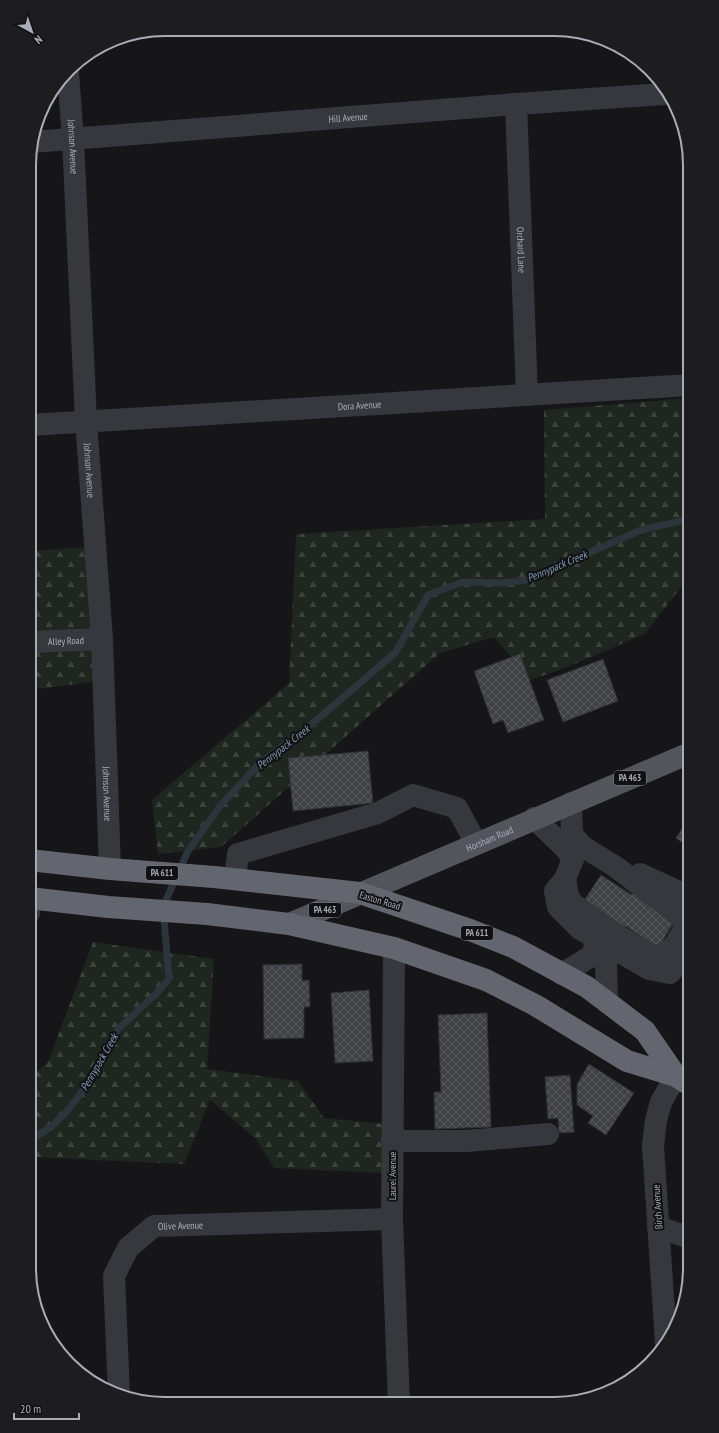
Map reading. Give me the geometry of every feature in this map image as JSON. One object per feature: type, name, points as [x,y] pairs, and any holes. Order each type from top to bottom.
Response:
[{"type":"highway","name":"Easton Road","points":[[36,861],[225,878],[360,893],[470,930],[513,947],[587,987],[645,1031],[683,1080]]},
{"type":"highway","points":[[36,903],[207,914],[289,924],[394,948],[486,980],[535,1005],[627,1061],[683,1080]]},
{"type":"main road","name":"Horsham Road","points":[[289,924],[320,912],[360,893],[534,818],[683,756]]},
{"type":"street","name":"Johnson Avenue","points":[[69,80],[73,139],[86,421],[102,639],[110,868]]},
{"type":"street","name":"Hill Avenue","points":[[38,142],[516,104],[661,94]]},
{"type":"street","name":"Orchard Lane","points":[[516,104],[527,395]]},
{"type":"street","name":"Dora Avenue","points":[[36,425],[683,385]]},
{"type":"street","name":"Alley Road","points":[[36,642],[102,639]]},
{"type":"street","points":[[225,878],[238,854],[378,813],[413,795],[457,808],[476,843]]},
{"type":"street","points":[[571,803],[572,834],[582,846],[616,867],[680,917],[683,924]]},
{"type":"street","points":[[534,818],[565,848],[573,860]]},
{"type":"street","points":[[573,860],[596,855]]},
{"type":"street","points":[[573,860],[565,879],[555,891],[558,907],[580,929],[649,969],[670,973],[683,957]]},
{"type":"street","points":[[616,867],[630,869],[683,895]]},
{"type":"street","points":[[565,879],[568,895],[573,904],[619,936],[653,956],[663,954],[674,946],[683,931]]},
{"type":"street","points":[[562,974],[593,955],[604,942]]},
{"type":"street","points":[[604,942],[608,1002]]},
{"type":"street","name":"Laurel Avenue","points":[[394,948],[392,1219],[399,1397]]},
{"type":"street","name":"Birch Avenue","points":[[665,1332],[653,1146],[656,1120],[661,1102],[683,1080]]},
{"type":"street","points":[[392,1141],[467,1141],[548,1134]]},
{"type":"street","name":"Olive Avenue","points":[[119,1388],[114,1276],[128,1248],[154,1226],[392,1219]]},
{"type":"street","points":[[658,1227],[683,1236]]},
{"type":"green space","points":[[683,399],[683,584],[645,634],[568,667],[530,680],[494,637],[440,653],[221,847],[158,854],[152,800],[289,683],[296,534],[545,519],[544,410]]},
{"type":"green space","points":[[86,547],[93,682],[36,689],[36,551]]},
{"type":"green space","points":[[93,942],[214,959],[207,1069],[298,1081],[324,1118],[385,1124],[383,1173],[274,1168],[256,1139],[210,1100],[184,1164],[36,1157],[36,1072],[48,1062]]},
{"type":"building","points":[[520,654],[544,720],[508,733],[503,720],[493,724],[474,671]]},
{"type":"building","points":[[603,659],[618,701],[563,722],[547,680]]},
{"type":"building","points":[[368,751],[373,803],[293,811],[288,758]]},
{"type":"building","points":[[683,828],[683,843],[676,838]]},
{"type":"building","points":[[601,875],[632,895],[635,892],[674,922],[658,948],[626,926],[623,932],[585,899]]},
{"type":"building","points":[[302,964],[302,981],[309,980],[310,1007],[304,1007],[304,1038],[264,1039],[263,965]]},
{"type":"building","points":[[369,990],[373,1061],[335,1063],[331,993]]},
{"type":"building","points":[[487,1013],[491,1127],[435,1129],[434,1092],[441,1092],[438,1015]]},
{"type":"building","points":[[589,1064],[634,1093],[606,1135],[588,1123],[593,1116],[577,1105],[577,1084]]},
{"type":"building","points":[[570,1075],[574,1132],[559,1133],[558,1118],[548,1119],[545,1077]]},
{"type":"waterway","name":"Pennypack Creek","points":[[36,1136],[51,1127],[69,1109],[89,1082],[118,1029],[156,994],[169,979],[163,907],[188,851],[220,806],[259,764],[313,723],[395,653],[428,595],[463,582],[504,583],[527,580],[641,530],[683,521]]}]
